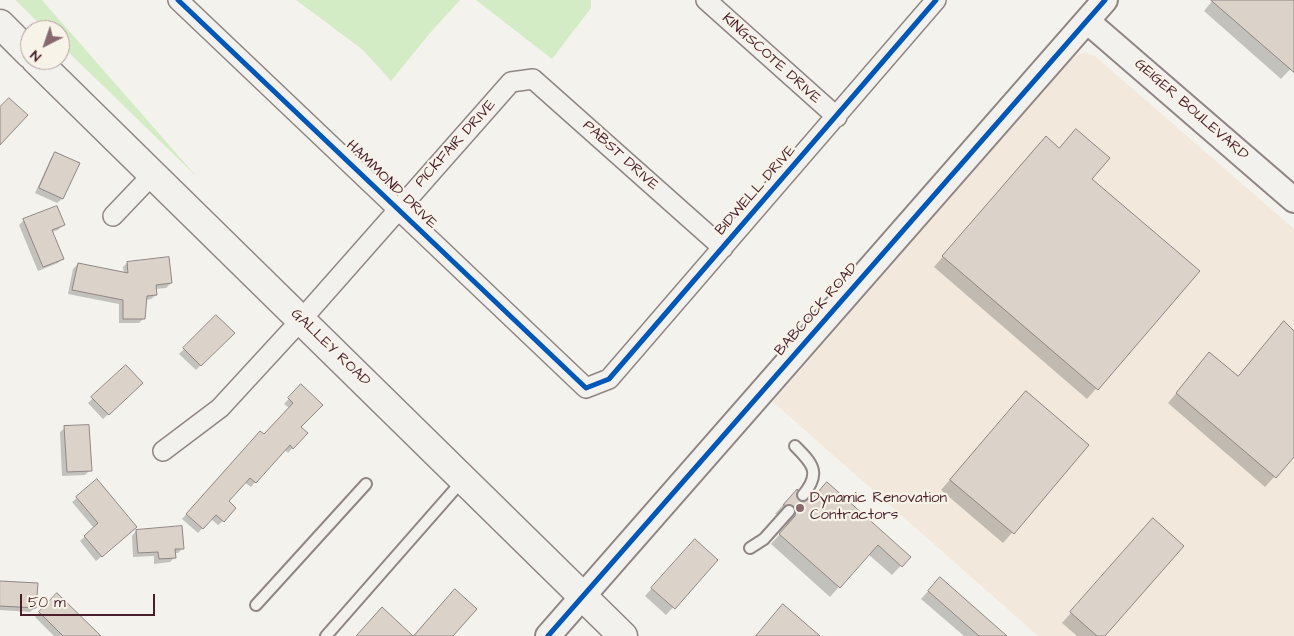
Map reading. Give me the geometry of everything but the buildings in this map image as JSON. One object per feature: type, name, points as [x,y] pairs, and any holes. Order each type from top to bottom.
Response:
[{"type":"main road","points":[[2,30],[20,45]]},
{"type":"main road","name":"GALLEY ROAD","points":[[46,70],[623,636]]},
{"type":"street","name":"HAMMOND DRIVE","points":[[178,0],[586,388]]},
{"type":"street","name":"KINGSCOTE DRIVE","points":[[706,0],[837,117]]},
{"type":"street","name":"BIDWELL DRIVE","points":[[586,388],[609,379],[936,0]]},
{"type":"street","name":"BABCOCK ROAD","points":[[548,636],[1105,0]]},
{"type":"street","name":"GEIGER BOULEVARD","points":[[1087,20],[1294,200]]},
{"type":"street","name":"PABST DRIVE","points":[[511,82],[532,79],[723,248]]},
{"type":"street","name":"PICKFAIR DRIVE","points":[[163,451],[220,408],[301,320],[511,82]]},
{"type":"street","points":[[113,216],[153,174]]},
{"type":"lane","points":[[795,446],[810,461],[814,475],[811,486],[803,495]]},
{"type":"lane","points":[[326,636],[464,480]]},
{"type":"lane","points":[[256,605],[366,484]]},
{"type":"lane","points":[[750,548],[764,539],[789,510]]},
{"type":"shaded area","points":[[1086,53],[1095,56],[1294,229],[1294,636],[1038,636],[773,402],[1069,61],[1078,54]]},
{"type":"green space","points":[[15,0],[42,0],[60,20],[36,20]]},
{"type":"green space","points":[[296,0],[460,0],[391,81],[363,50]]},
{"type":"green space","points":[[476,0],[591,0],[591,8],[552,59]]},
{"type":"green space","points":[[70,32],[197,177],[70,54]]},
{"type":"cycle path","points":[[178,0],[586,388],[609,379],[936,0]]},
{"type":"cycle path","points":[[548,636],[1105,0]]},
{"type":"place","name":"Dynamic Renovation Contractors","points":[[800,508]]}]
